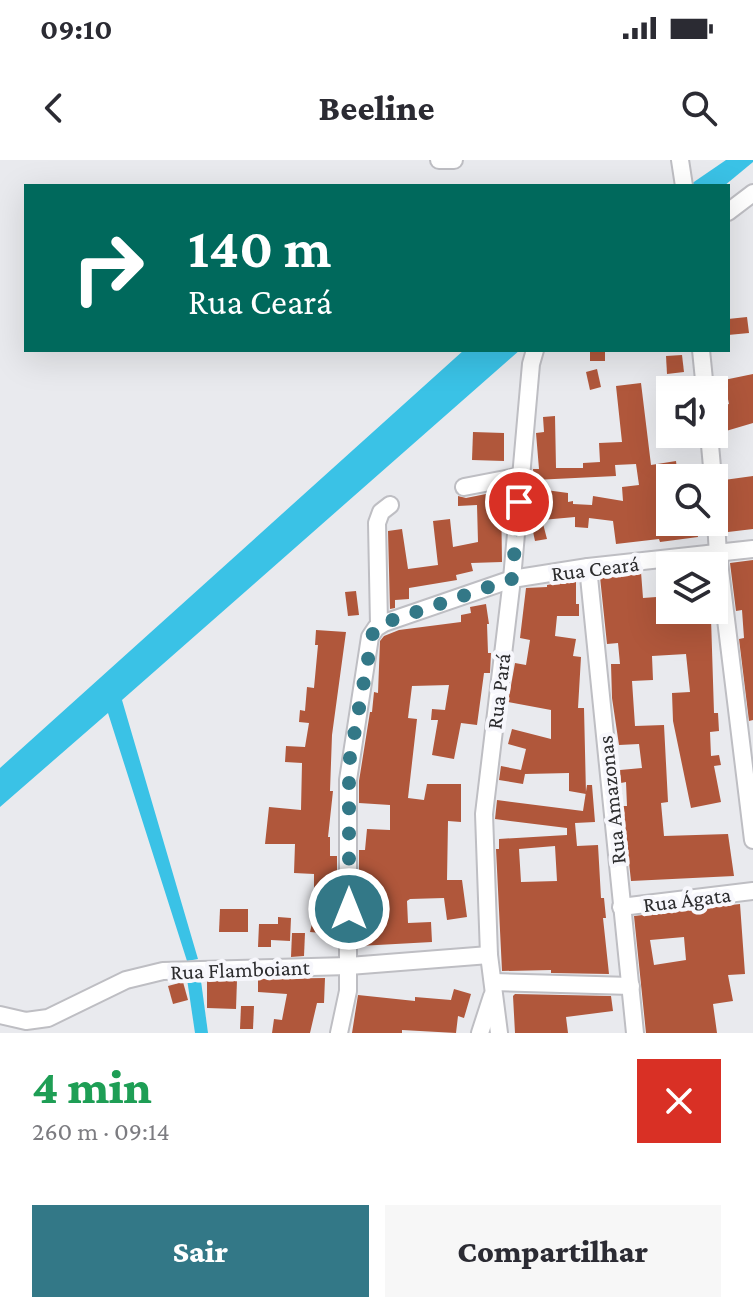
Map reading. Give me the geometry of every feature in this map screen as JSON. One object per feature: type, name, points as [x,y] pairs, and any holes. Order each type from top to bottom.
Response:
[{"type":"street","points":[[439,160],[454,160]]},
{"type":"street","points":[[680,160],[684,184]]},
{"type":"street","points":[[730,210],[753,193]]},
{"type":"street","name":"Rua Pará","points":[[499,1033],[489,955],[485,801],[535,352]]},
{"type":"street","points":[[701,352],[704,376]]},
{"type":"street","points":[[464,487],[521,476]]},
{"type":"street","points":[[339,1033],[348,991],[349,966],[349,763],[370,637],[379,625],[377,523],[381,512],[390,505]]},
{"type":"street","name":"Rua Ceará","points":[[728,553],[753,549]]},
{"type":"street","name":"Rua Ceará","points":[[379,625],[512,579],[656,560]]},
{"type":"street","name":"Rua Amazonas","points":[[588,567],[635,1033]]},
{"type":"street","points":[[727,624],[753,840]]},
{"type":"street","name":"Rua Ágata","points":[[621,907],[753,891]]},
{"type":"street","name":"Rua Flamboiant","points":[[7,1017],[37,1021],[48,1018],[126,980],[163,971],[349,966],[489,955]]},
{"type":"street","points":[[480,1033],[494,986],[631,986]]},
{"type":"street","points":[[7,1017],[28,1033]]},
{"type":"water","points":[[726,160],[753,160],[726,184],[691,184]]},
{"type":"water","points":[[462,352],[518,352],[122,700],[198,959],[187,961],[108,713],[0,807],[0,768]]},
{"type":"water","points":[[187,979],[201,981],[208,1033],[195,1033]]},
{"type":"building","points":[[747,317],[749,333],[730,335],[730,319]]},
{"type":"building","points":[[590,352],[605,352],[605,361],[590,361]]},
{"type":"building","points":[[682,355],[684,372],[667,374],[666,356]]},
{"type":"building","points":[[597,369],[601,387],[590,390],[586,372]]},
{"type":"building","points":[[753,374],[753,423],[728,430],[729,404],[728,379]]},
{"type":"building","points":[[641,383],[651,465],[656,464],[656,536],[698,537],[616,544],[613,521],[589,518],[588,528],[575,527],[575,517],[542,520],[547,539],[535,541],[530,518],[534,517],[531,488],[568,493],[568,502],[592,505],[593,496],[623,501],[622,487],[639,485],[636,464],[615,465],[616,476],[534,480],[533,469],[539,469],[536,433],[544,432],[543,417],[555,416],[556,468],[583,468],[583,463],[600,462],[599,443],[622,442],[616,386]]},
{"type":"building","points":[[473,432],[504,433],[504,461],[472,460]]},
{"type":"building","points":[[753,476],[753,529],[728,532],[728,479]]},
{"type":"building","points":[[501,491],[502,562],[471,563],[473,571],[456,575],[457,580],[409,588],[409,599],[395,600],[395,608],[390,609],[388,531],[402,529],[408,569],[438,565],[433,521],[450,519],[453,547],[478,542],[477,505],[458,506],[458,496],[466,498]]},
{"type":"building","points":[[753,560],[753,720],[749,721],[739,639],[744,638],[742,610],[736,611],[730,563]]},
{"type":"building","points":[[641,572],[643,598],[656,597],[656,624],[711,624],[714,713],[718,713],[719,731],[710,732],[711,756],[719,755],[721,765],[714,766],[721,802],[691,808],[673,721],[672,693],[690,692],[686,654],[652,656],[653,680],[632,681],[635,726],[664,725],[668,802],[661,803],[664,836],[728,834],[734,876],[631,881],[623,806],[627,806],[626,782],[621,783],[620,770],[642,768],[639,744],[619,745],[611,664],[620,664],[618,643],[607,644],[600,577]]},
{"type":"building","points":[[576,580],[579,616],[557,616],[555,636],[576,639],[573,656],[581,657],[578,708],[584,708],[586,794],[569,791],[569,773],[525,774],[523,784],[499,780],[501,766],[521,770],[526,749],[508,744],[512,729],[551,739],[551,710],[508,702],[515,663],[526,665],[530,640],[520,638],[526,588]]},
{"type":"building","points":[[356,591],[359,615],[348,616],[345,592]]},
{"type":"building","points":[[486,604],[490,673],[484,673],[477,725],[461,723],[454,759],[432,755],[438,720],[431,720],[432,709],[445,710],[449,685],[412,686],[408,718],[417,719],[408,798],[424,800],[427,784],[461,784],[461,822],[448,821],[447,880],[462,880],[467,917],[447,920],[444,898],[410,899],[407,901],[408,923],[431,922],[432,942],[359,946],[359,928],[379,929],[376,893],[359,893],[359,850],[365,850],[367,829],[390,830],[390,805],[359,803],[359,781],[370,712],[374,692],[378,693],[380,641],[399,630],[461,622],[461,615],[471,613],[470,607]]},
{"type":"building","points":[[316,630],[346,632],[332,735],[330,791],[333,791],[328,837],[330,856],[337,856],[337,874],[331,874],[332,934],[310,932],[314,915],[314,874],[294,873],[295,844],[265,844],[269,807],[301,810],[302,763],[285,762],[286,746],[305,747],[309,723],[299,722],[300,710],[305,711],[307,687],[314,688],[318,645],[315,645]]},
{"type":"building","points":[[587,785],[592,785],[595,822],[575,823],[577,846],[598,845],[609,974],[502,971],[496,849],[499,849],[499,839],[567,835],[567,828],[495,819],[497,800],[583,811]],"holes":[[[555,846],[557,881],[521,882],[519,849]]]},
{"type":"building","points":[[740,904],[745,974],[728,975],[733,1001],[713,1004],[717,1033],[646,1033],[634,916]],"holes":[[[684,937],[686,960],[654,965],[650,940]]]},
{"type":"building","points":[[220,909],[248,909],[248,932],[219,932]]},
{"type":"building","points":[[278,917],[291,918],[290,941],[271,940],[271,947],[258,947],[259,924],[278,924]]},
{"type":"building","points":[[292,933],[305,933],[304,956],[291,957]]},
{"type":"building","points":[[325,978],[324,1003],[317,1003],[310,1033],[272,1033],[274,1019],[282,1020],[287,994],[258,992],[258,979]]},
{"type":"building","points":[[237,980],[236,1009],[207,1008],[207,981]]},
{"type":"building","points":[[183,982],[188,1000],[173,1004],[168,986]]},
{"type":"building","points":[[454,989],[471,994],[464,1018],[458,1016],[456,1033],[402,1030],[402,1033],[352,1033],[358,995],[415,1001],[415,997],[451,1000]]},
{"type":"building","points":[[515,994],[611,996],[613,1011],[566,1017],[568,1033],[515,1033]]},
{"type":"building","points":[[241,1006],[254,1006],[253,1029],[240,1029]]},
{"type":"route","points":[[349,909],[349,763],[370,637],[379,625],[512,579],[519,502]]}]
